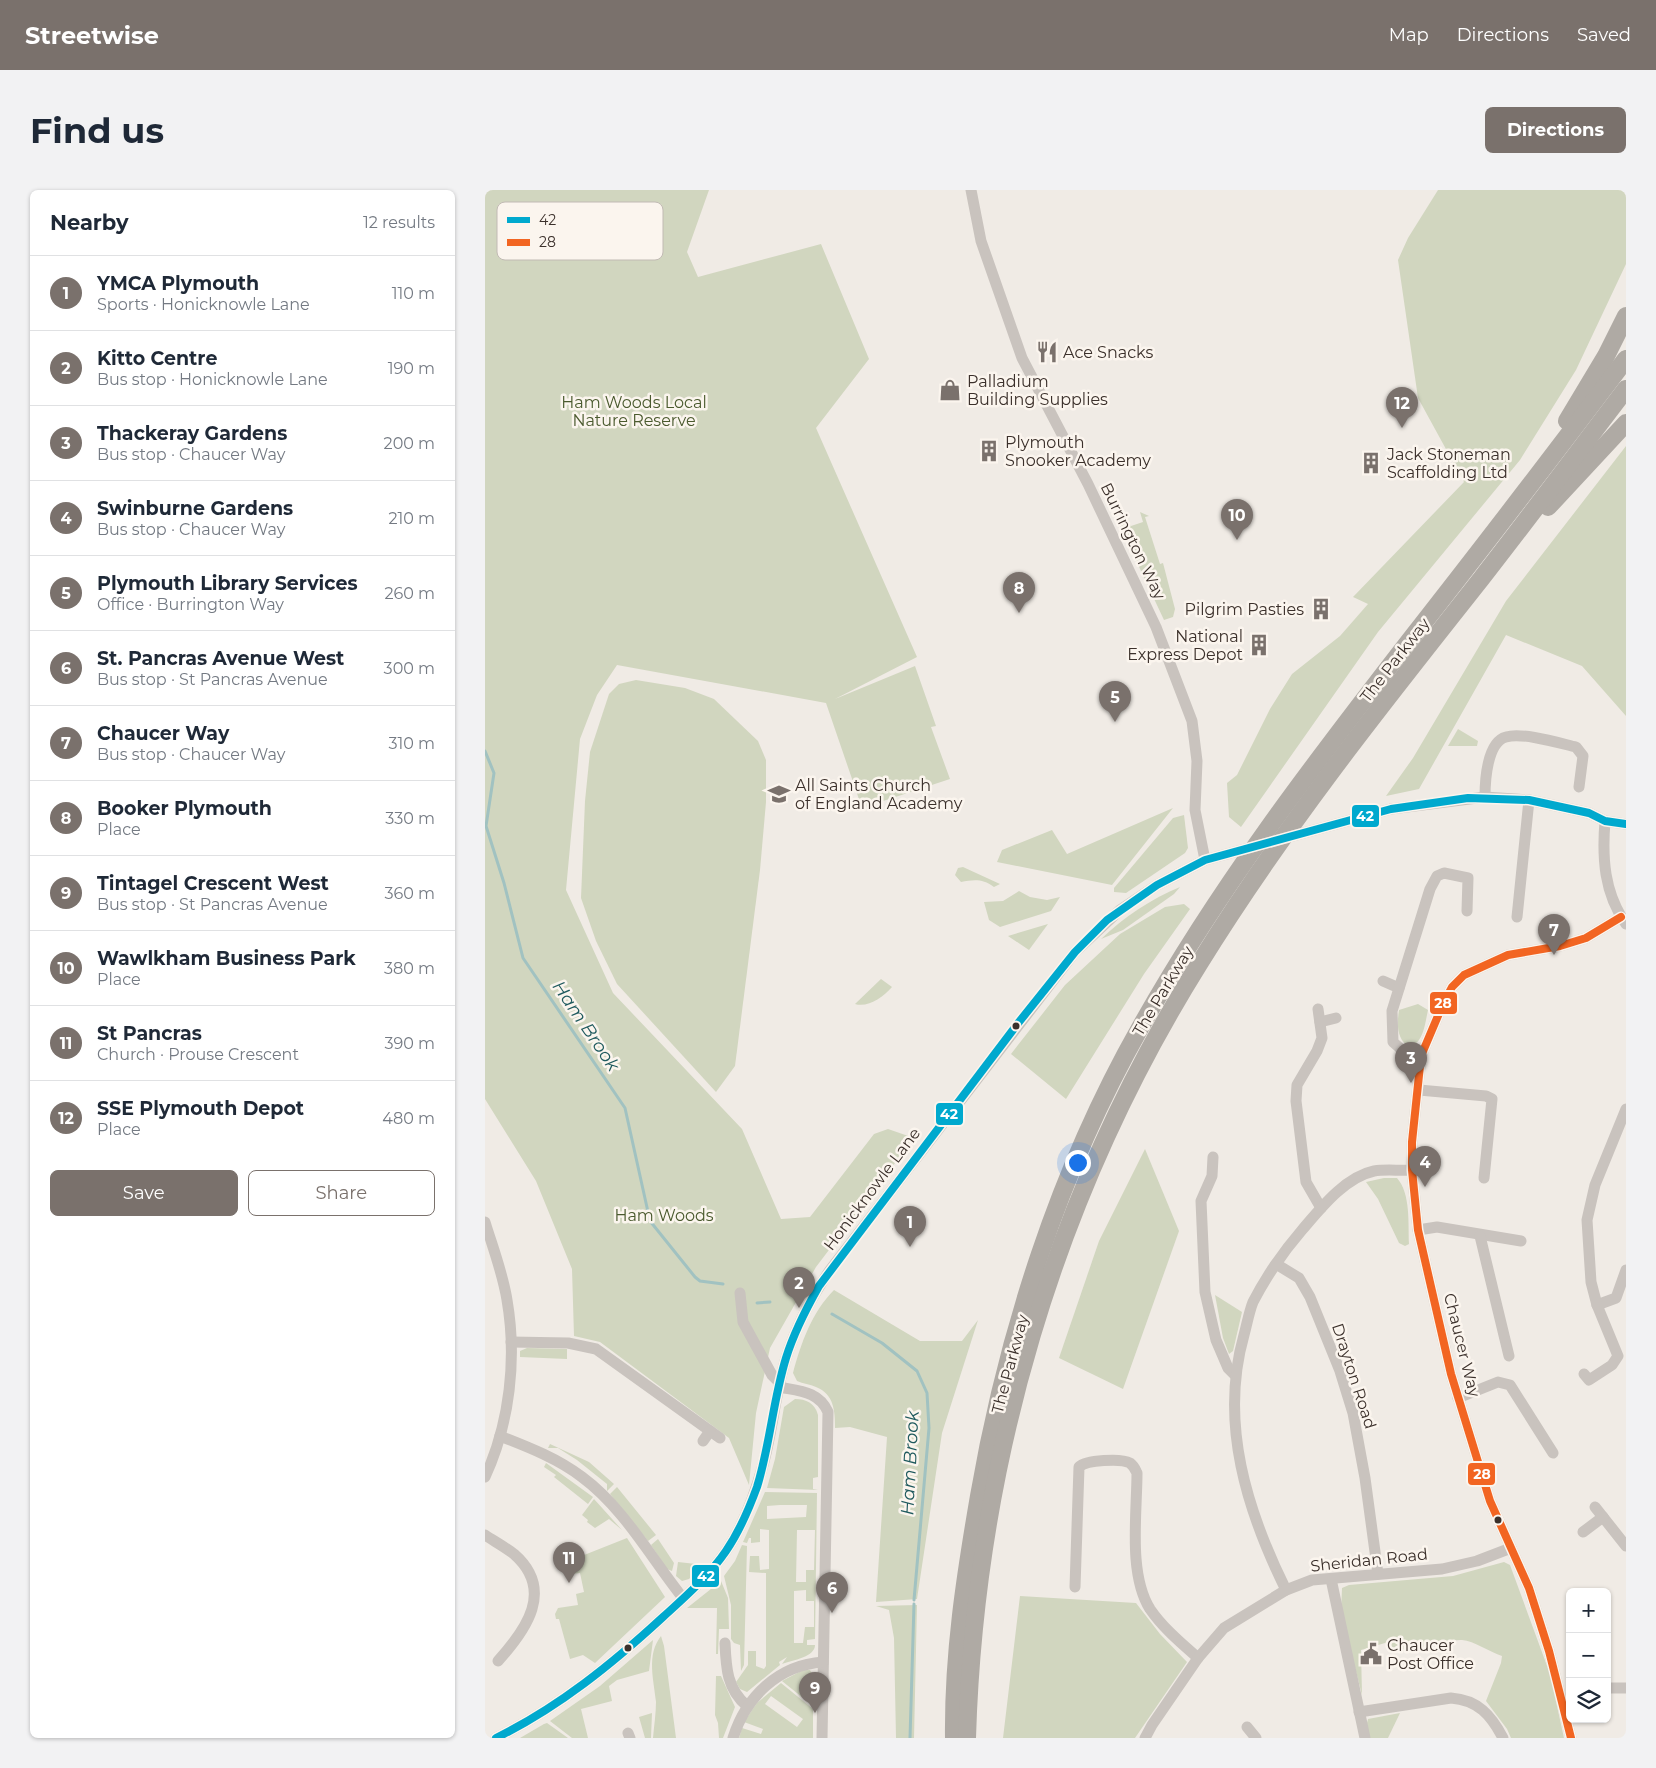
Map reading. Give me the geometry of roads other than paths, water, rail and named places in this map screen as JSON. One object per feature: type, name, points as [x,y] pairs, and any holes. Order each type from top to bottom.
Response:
[{"type":"highway","points":[[1528,489],[1626,316]]},
{"type":"highway","name":"The Parkway","points":[[954,1738],[953,1703],[961,1598],[988,1447],[1016,1336],[1048,1230],[1090,1129],[1139,1029],[1210,914],[1287,800],[1528,489],[1626,359]]},
{"type":"highway","name":"The Parkway","points":[[967,1738],[969,1685],[976,1602],[994,1480],[1031,1336],[1063,1239],[1100,1148],[1156,1037],[1197,966],[1286,832],[1386,697],[1481,578],[1626,389]]},
{"type":"highway","points":[[1481,578],[1626,423]]},
{"type":"street","name":"Burrington Way","points":[[971,190],[981,241],[1022,358],[1088,484],[1157,627],[1192,721],[1197,761],[1195,810],[1205,860]]},
{"type":"street","points":[[1485,796],[1487,764],[1499,742],[1505,737],[1515,736],[1576,747],[1583,756],[1579,787]]},
{"type":"street","name":"Honicknowle Lane","points":[[496,1738],[580,1688],[604,1670],[683,1598],[723,1555],[746,1514],[764,1464],[786,1359],[800,1320],[829,1270],[1075,952],[1120,910],[1157,885],[1205,860],[1391,809],[1485,796],[1529,800],[1589,813],[1605,821],[1626,824]]},
{"type":"street","points":[[1517,917],[1529,800]]},
{"type":"street","points":[[1605,821],[1603,843],[1605,875],[1612,899],[1624,920]]},
{"type":"street","points":[[1421,1056],[1402,1050],[1393,1042],[1392,1011],[1430,889],[1437,876],[1444,873],[1468,878],[1467,910]]},
{"type":"street","name":"Chaucer Way","points":[[1571,1738],[1557,1681],[1529,1588],[1490,1501],[1458,1398],[1418,1230],[1412,1170],[1412,1142],[1419,1090],[1421,1056],[1452,987],[1464,975],[1508,955],[1560,946],[1586,938],[1624,920]]},
{"type":"street","points":[[1383,981],[1399,988]]},
{"type":"street","points":[[1318,1009],[1323,1038],[1297,1085],[1296,1101],[1306,1182],[1321,1208]]},
{"type":"street","points":[[1320,1022],[1336,1018]]},
{"type":"street","points":[[1419,1090],[1486,1096],[1492,1099],[1484,1178]]},
{"type":"street","points":[[1584,1374],[1589,1380],[1612,1365],[1618,1356],[1597,1305],[1591,1282],[1587,1220],[1595,1185],[1626,1109]]},
{"type":"street","points":[[1213,1157],[1212,1176],[1201,1201],[1205,1292],[1216,1340],[1228,1368],[1235,1375]]},
{"type":"street","points":[[1286,1590],[1252,1510],[1237,1450],[1235,1375],[1253,1304],[1276,1264],[1321,1208],[1359,1177],[1374,1171],[1412,1170]]},
{"type":"street","points":[[485,1222],[507,1298],[511,1342],[507,1401],[500,1436],[485,1477]]},
{"type":"street","points":[[1418,1230],[1437,1227],[1521,1242]]},
{"type":"street","points":[[1480,1236],[1509,1356]]},
{"type":"street","name":"Drayton Road","points":[[1276,1264],[1299,1278],[1311,1297],[1339,1371],[1355,1423],[1378,1574]]},
{"type":"street","points":[[1597,1305],[1616,1298],[1626,1270]]},
{"type":"street","points":[[740,1293],[743,1322],[773,1376],[780,1385],[816,1396],[825,1404],[828,1412],[822,1738]]},
{"type":"street","points":[[511,1342],[568,1343],[596,1349],[715,1435],[703,1441]]},
{"type":"street","points":[[1458,1398],[1498,1382],[1510,1385],[1553,1453]]},
{"type":"street","points":[[500,1436],[546,1455],[583,1477],[608,1500],[683,1598]]},
{"type":"street","points":[[1075,1587],[1079,1467],[1084,1462],[1092,1461],[1127,1462],[1133,1465],[1137,1473],[1136,1553],[1139,1583],[1150,1608],[1173,1636],[1198,1658]]},
{"type":"street","points":[[1595,1506],[1626,1546]]},
{"type":"street","points":[[1583,1532],[1603,1517]]},
{"type":"street","points":[[485,1535],[515,1555],[527,1570],[535,1586],[534,1605],[529,1619],[507,1652],[498,1661]]},
{"type":"street","name":"Sheridan Road","points":[[1145,1738],[1198,1658],[1224,1628],[1286,1590],[1312,1580],[1442,1569],[1477,1561],[1511,1548]]},
{"type":"street","points":[[1331,1579],[1365,1738]]},
{"type":"street","points":[[725,1643],[726,1674],[734,1692],[747,1706]]},
{"type":"street","points":[[507,1652],[517,1658]]},
{"type":"street","points":[[733,1738],[747,1706],[777,1677],[806,1664],[823,1662]]},
{"type":"street","points":[[1557,1681],[1566,1681]]},
{"type":"street","points":[[1611,1688],[1626,1688]]},
{"type":"street","points":[[1359,1712],[1451,1698],[1461,1699],[1485,1711],[1503,1738]]},
{"type":"street","points":[[1247,1727],[1256,1738]]},
{"type":"waterway","name":"Ham Brook","points":[[485,751],[494,773],[486,826],[504,883],[523,958],[625,1108],[650,1221],[695,1277],[700,1281],[723,1284]]},
{"type":"waterway","points":[[757,1303],[770,1302]]},
{"type":"waterway","name":"Ham Brook","points":[[832,1314],[882,1343],[917,1371],[927,1393],[929,1428],[914,1600]]},
{"type":"waterway","name":"Ham Brook","points":[[910,1738],[914,1604]]},
{"type":"place","name":"Ace Snacks","points":[[1047,352]]},
{"type":"place","name":"Palladium Building Supplies","points":[[950,390]]},
{"type":"place","name":"SSE Plymouth Depot","points":[[1402,428]]},
{"type":"place","name":"Plymouth Snooker Academy","points":[[989,451]]},
{"type":"place","name":"Jack Stoneman Scaffolding Ltd","points":[[1371,463]]},
{"type":"place","name":"Wawlkham Business Park","points":[[1237,540]]},
{"type":"place","name":"Pilgrim Pasties","points":[[1321,609]]},
{"type":"place","name":"Booker Plymouth","points":[[1019,613]]},
{"type":"place","name":"National Express Depot","points":[[1259,645]]},
{"type":"place","name":"Plymouth Library Services","points":[[1115,722]]},
{"type":"place","name":"All Saints Church of England Academy","points":[[779,794]]},
{"type":"place","name":"Chaucer Way","points":[[1554,955]]},
{"type":"place","name":"Thackeray Gardens","points":[[1411,1083]]},
{"type":"place","name":"Swinburne Gardens","points":[[1425,1187]]},
{"type":"place","name":"YMCA Plymouth","points":[[910,1247]]},
{"type":"place","name":"Kitto Centre","points":[[799,1308]]},
{"type":"place","name":"St Pancras","points":[[569,1583]]},
{"type":"place","name":"St. Pancras Avenue West","points":[[832,1613]]},
{"type":"place","name":"Chaucer Post Office","points":[[1371,1654]]},
{"type":"place","name":"Tintagel Crescent West","points":[[815,1713]]},
{"type":"park label","name":"Ham Woods Local Nature Reserve","points":[[634,411]]},
{"type":"park label","name":"Ham Woods","points":[[664,1215]]}]
